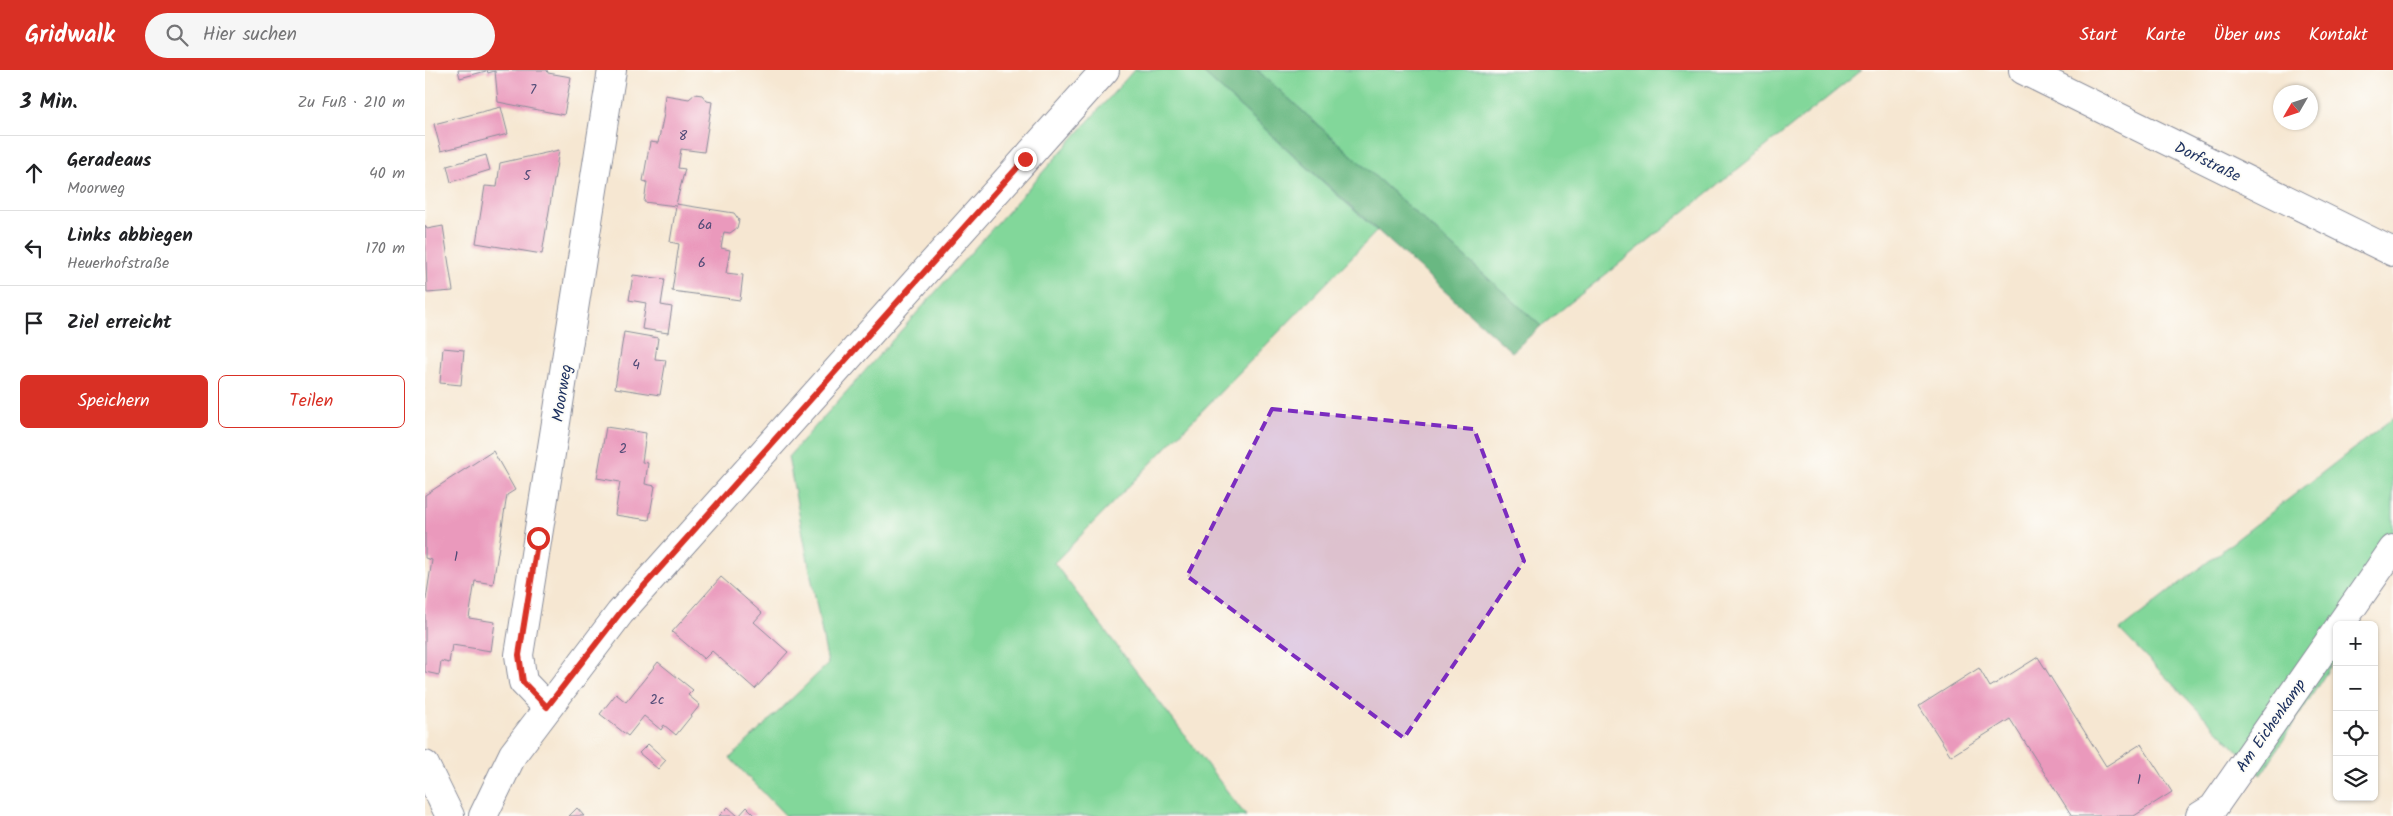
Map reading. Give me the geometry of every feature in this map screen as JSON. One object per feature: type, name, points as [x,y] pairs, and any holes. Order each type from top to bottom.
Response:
[{"type":"street","name":"Moorweg","points":[[547,707],[523,682],[519,655],[612,70]]},
{"type":"street","points":[[483,816],[513,754],[626,606],[1105,70]]},
{"type":"street","name":"Dorfstraße","points":[[2023,70],[2393,252]]},
{"type":"street","points":[[2344,621],[2393,549]]},
{"type":"street","name":"Am Eichenkamp","points":[[2200,816],[2213,808],[2333,636]]},
{"type":"street","points":[[425,766],[450,816]]},
{"type":"highlighted area","points":[[1272,409],[1474,429],[1524,561],[1404,738],[1187,576]]},
{"type":"green space","points":[[1134,70],[1200,70],[1377,231],[1054,563],[1246,816],[786,816],[730,758],[828,664],[788,457]]},
{"type":"green space","points":[[1200,70],[1257,70],[1541,326],[1512,352]]},
{"type":"green space","points":[[1257,70],[1862,70],[1541,326]]},
{"type":"green space","points":[[2393,418],[2393,568],[2341,621],[2333,621],[2333,662],[2261,775],[2120,630]]},
{"type":"building","points":[[458,70],[486,70],[486,71],[460,78]]},
{"type":"building","points":[[487,70],[547,70],[548,73],[571,77],[564,115],[498,102],[495,71],[488,73]]},
{"type":"building","points":[[695,94],[702,95],[707,101],[712,102],[704,152],[681,149],[678,168],[685,169],[676,204],[734,213],[739,220],[737,228],[730,233],[724,232],[721,248],[730,250],[726,273],[743,275],[740,300],[672,291],[679,244],[670,242],[676,206],[644,202],[647,182],[643,181],[650,142],[658,143],[664,114],[665,95],[689,99]]},
{"type":"building","points":[[501,107],[508,134],[441,151],[434,124]]},
{"type":"building","points":[[559,150],[542,254],[476,243],[485,186],[497,187],[500,163]]},
{"type":"building","points":[[486,155],[490,170],[451,182],[447,166]]},
{"type":"building","points":[[425,225],[427,229],[443,226],[453,291],[427,293]]},
{"type":"building","points":[[633,275],[665,279],[661,305],[672,307],[668,333],[642,329],[646,303],[629,300]]},
{"type":"building","points":[[624,332],[658,338],[655,359],[666,360],[660,395],[615,388]]},
{"type":"building","points":[[443,348],[464,350],[461,385],[440,383]]},
{"type":"building","points":[[606,427],[646,433],[642,462],[648,463],[645,484],[655,486],[649,520],[615,515],[620,482],[597,478]]},
{"type":"building","points":[[493,451],[515,490],[507,495],[493,584],[475,581],[469,618],[495,622],[491,651],[452,645],[449,663],[441,661],[439,675],[425,672],[425,606],[432,560],[425,558],[425,495]]},
{"type":"building","points":[[721,577],[762,613],[754,622],[788,652],[755,689],[712,651],[704,659],[672,632]]},
{"type":"building","points":[[2038,657],[2106,766],[2141,744],[2172,792],[2134,816],[2072,816],[2010,719],[1951,756],[1919,706],[1979,668],[1990,687]]},
{"type":"building","points":[[658,662],[693,690],[688,695],[700,705],[676,735],[664,725],[661,730],[644,716],[628,736],[600,714],[616,694],[626,702]]},
{"type":"building","points":[[648,744],[666,760],[658,769],[639,753]]},
{"type":"building","points":[[728,807],[738,816],[719,816]]},
{"type":"building","points":[[747,807],[756,816],[739,816]]},
{"type":"building","points":[[577,808],[584,816],[569,816]]},
{"type":"route","points":[[538,538],[519,655],[523,682],[547,707],[620,613],[1025,159]]}]
